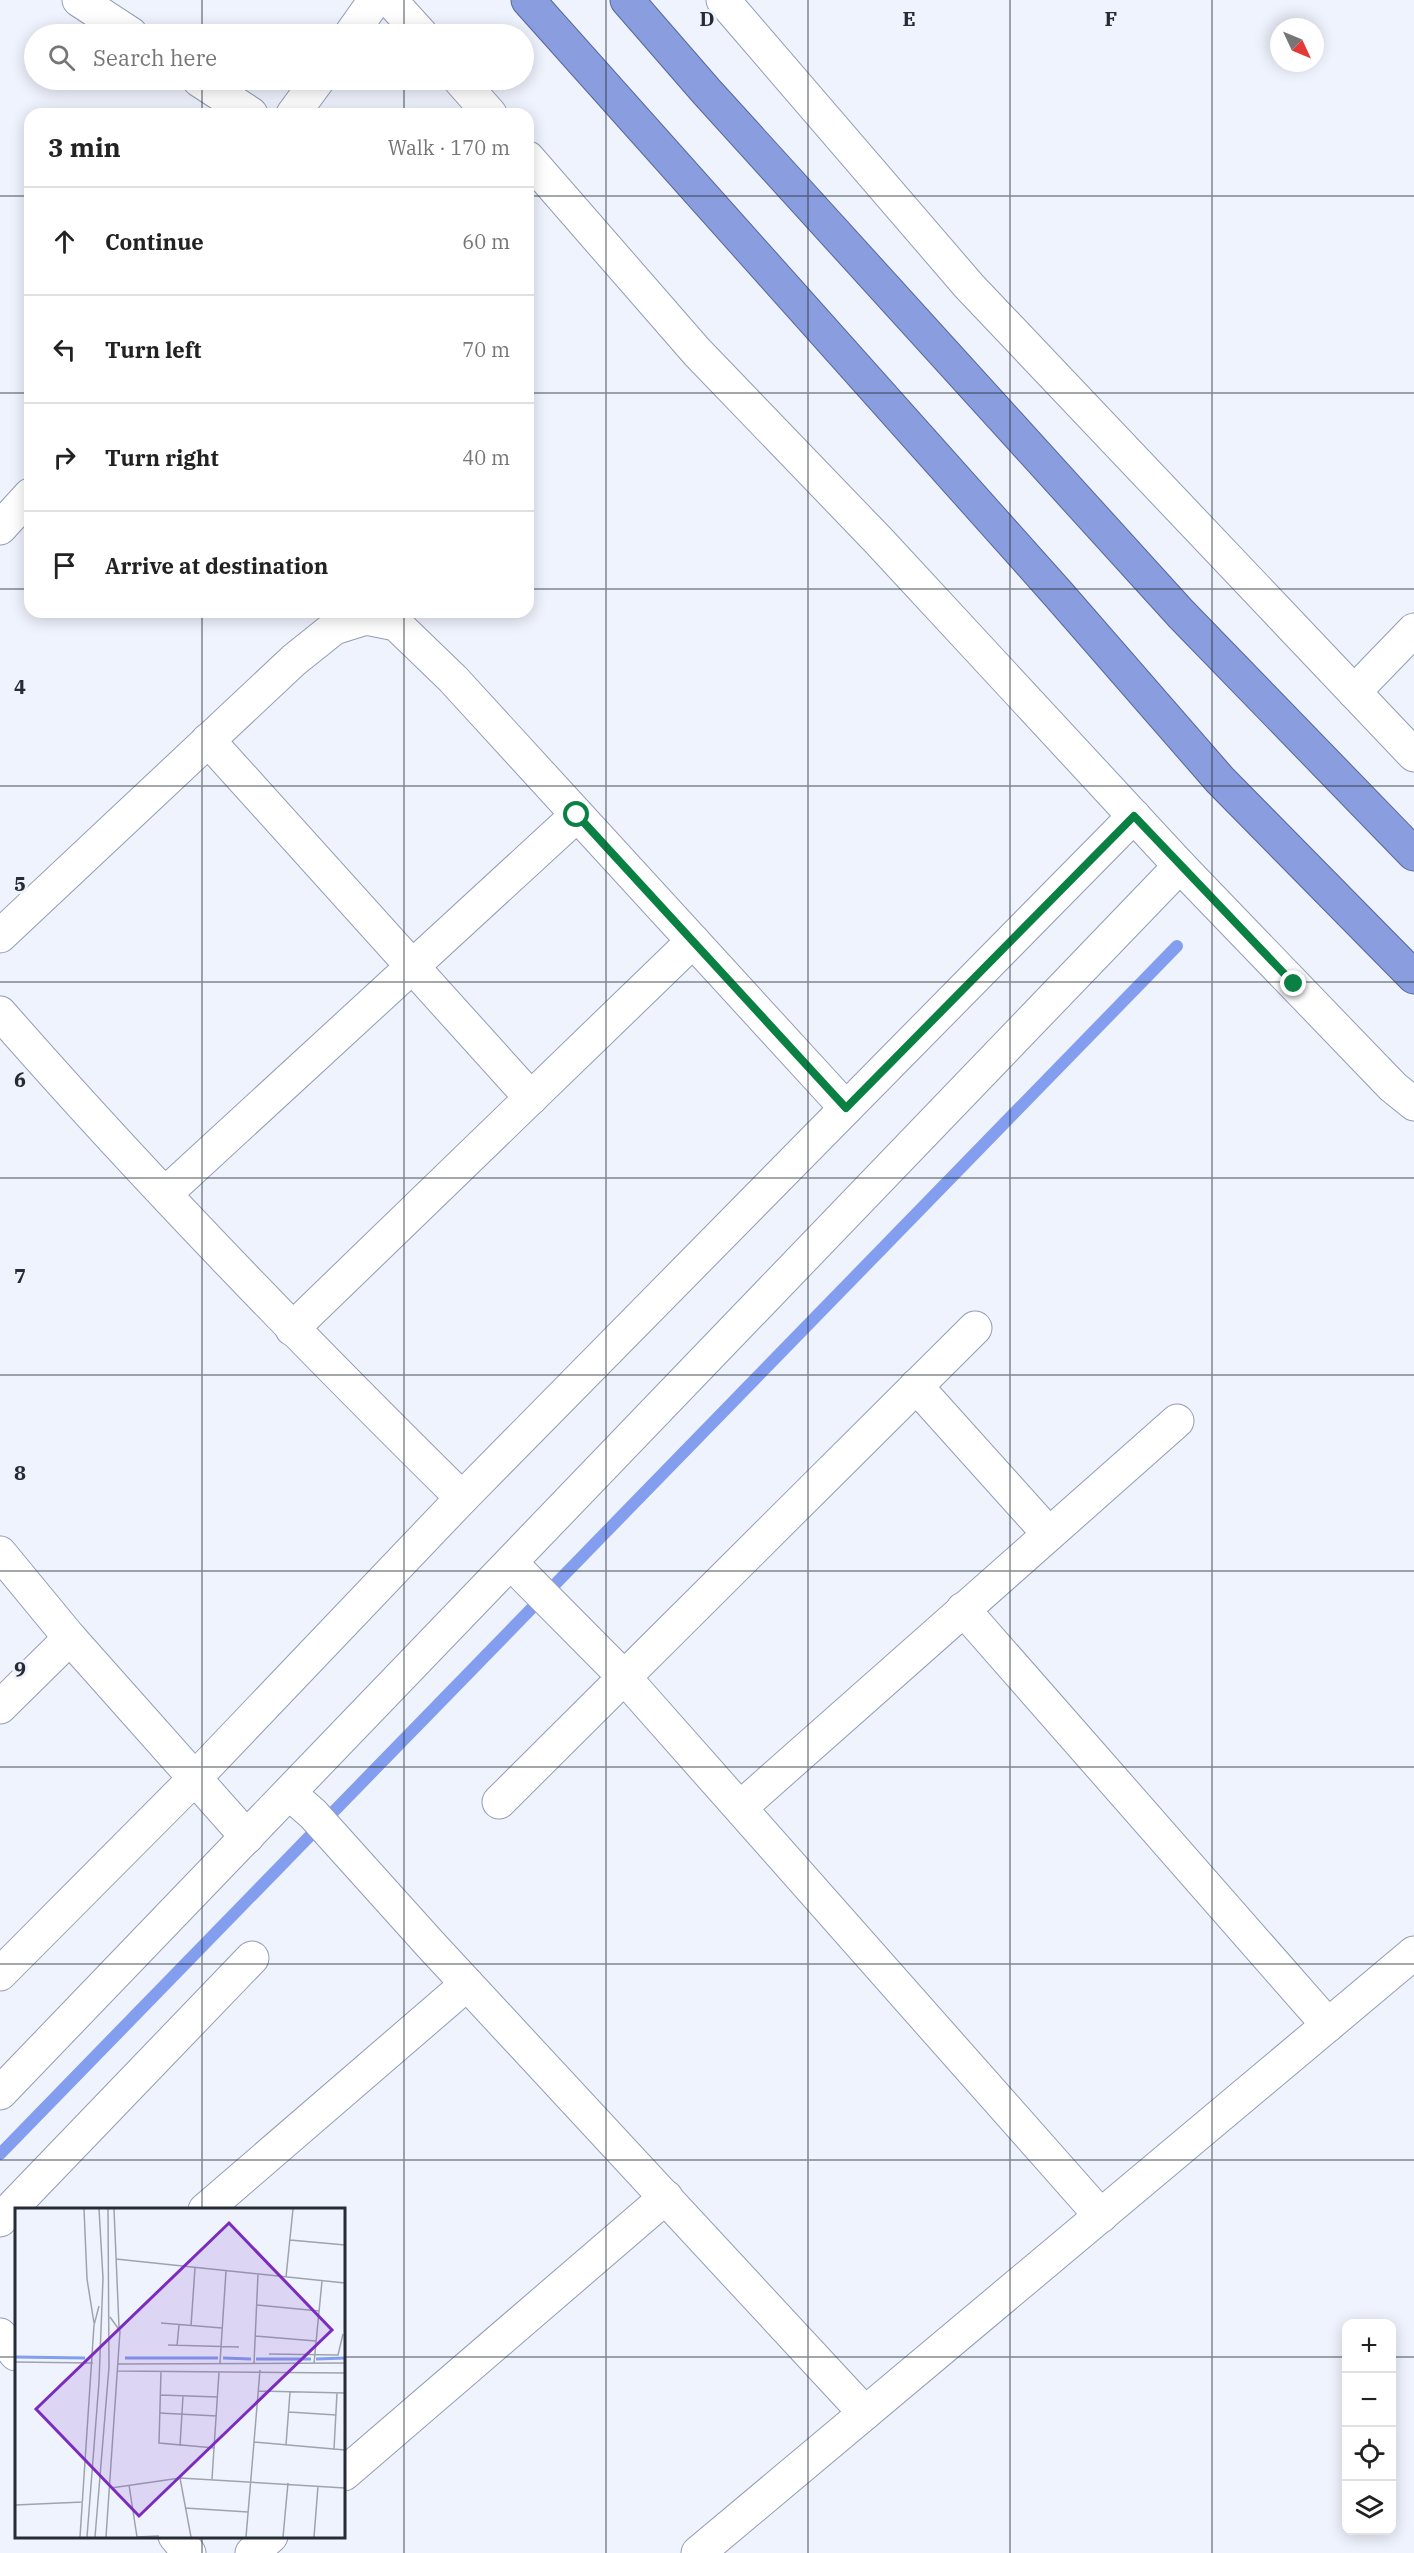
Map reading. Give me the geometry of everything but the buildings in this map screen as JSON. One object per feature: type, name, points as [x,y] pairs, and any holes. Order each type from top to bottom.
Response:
[{"type":"highway","points":[[528,0],[1059,595],[1220,780],[1414,977]]},
{"type":"highway","points":[[627,0],[706,91],[1181,614],[1414,854]]},
{"type":"street","points":[[79,0],[116,24]]},
{"type":"street","points":[[358,24],[375,0]]},
{"type":"street","points":[[390,0],[412,24]]},
{"type":"street","points":[[723,0],[969,286],[1414,755]]},
{"type":"street","points":[[214,90],[242,108]]},
{"type":"street","points":[[297,108],[311,90]]},
{"type":"street","points":[[469,90],[485,108]]},
{"type":"street","points":[[534,165],[697,352],[878,540],[1180,866],[1393,1087],[1414,1104]]},
{"type":"street","points":[[0,528],[24,502]]},
{"type":"street","points":[[0,936],[294,660],[334,628],[366,618],[396,624],[453,679],[846,1108]]},
{"type":"street","points":[[1354,692],[1414,630]]},
{"type":"street","points":[[208,740],[531,1098]]},
{"type":"street","points":[[165,1194],[577,815]]},
{"type":"street","points":[[0,1974],[195,1778],[462,1498],[1134,816]]},
{"type":"street","points":[[0,2093],[248,1837],[301,1804],[511,1563],[1180,866]]},
{"type":"street","points":[[292,1329],[693,941]]},
{"type":"street","points":[[0,1013],[52,1073],[292,1329],[462,1498]]},
{"type":"street","points":[[499,1802],[975,1328]]},
{"type":"street","points":[[916,1386],[1049,1533]]},
{"type":"street","points":[[741,1807],[1177,1420]]},
{"type":"street","points":[[0,1553],[70,1638],[248,1837]]},
{"type":"street","points":[[511,1563],[569,1618],[624,1677],[1101,2216]]},
{"type":"street","points":[[963,1609],[1328,2025]]},
{"type":"street","points":[[0,1707],[70,1638]]},
{"type":"street","points":[[301,1804],[865,2413]]},
{"type":"street","points":[[698,2553],[1414,1953]]},
{"type":"street","points":[[0,2220],[252,1958]]},
{"type":"street","points":[[207,2208],[466,1984]]},
{"type":"street","points":[[345,2473],[666,2197]]},
{"type":"street","points":[[0,2335],[15,2353]]},
{"type":"street","points":[[177,2538],[189,2553]]},
{"type":"street","points":[[252,2553],[269,2538]]},
{"type":"waterway","points":[[0,2154],[1177,946]]},
{"type":"route","points":[[577,815],[846,1108],[1134,816],[1294,984]]}]
